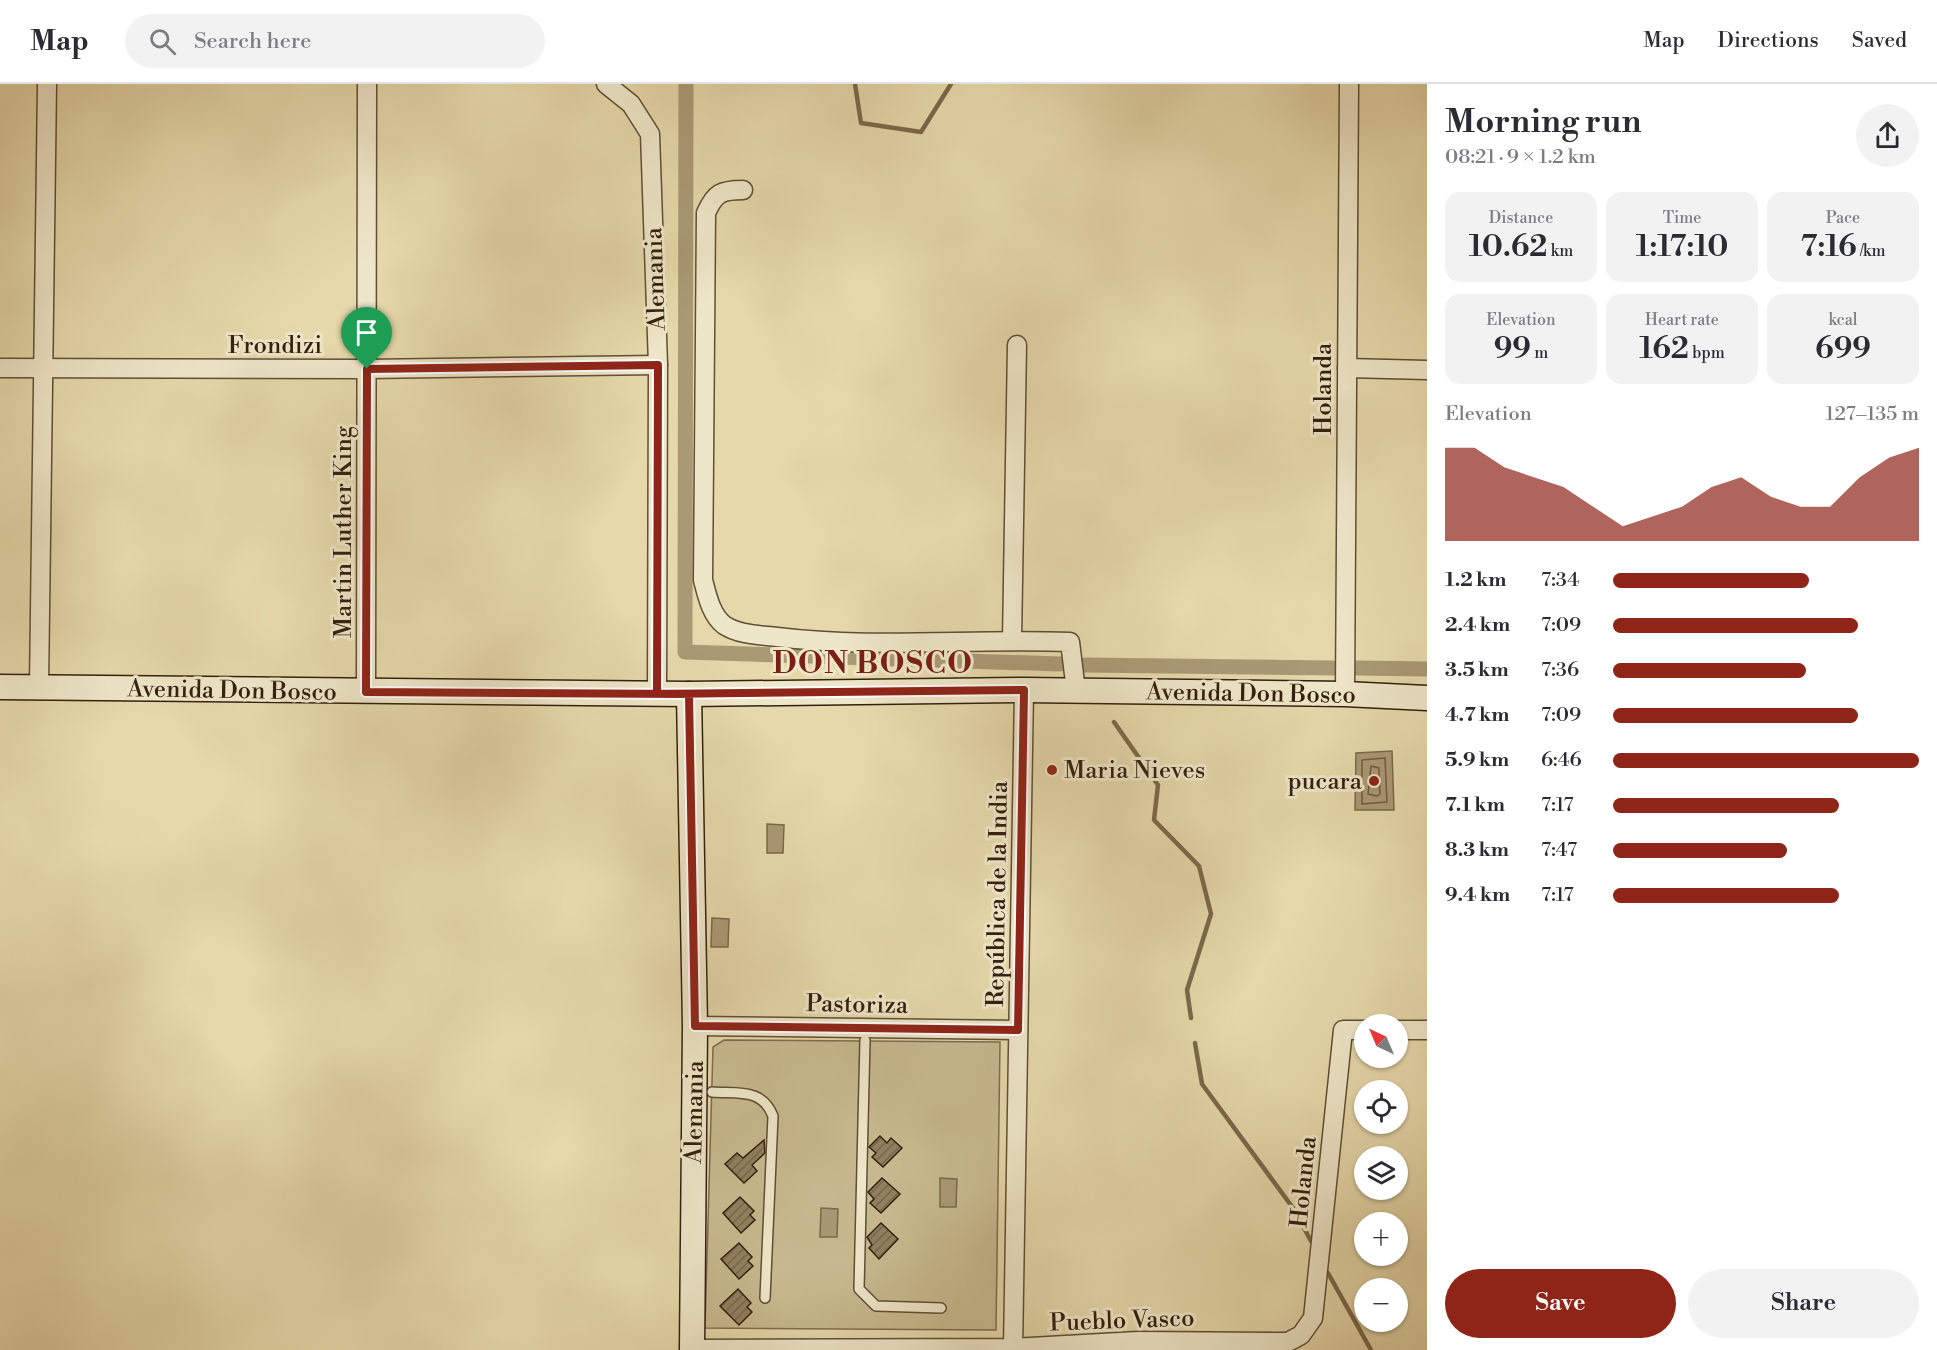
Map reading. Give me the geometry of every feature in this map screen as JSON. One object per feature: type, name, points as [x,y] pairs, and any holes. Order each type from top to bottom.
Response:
[{"type":"main road","name":"Avenida Don Bosco","points":[[0,687],[657,694],[1024,690],[1345,694],[1427,698]]},
{"type":"main road","name":"Alemania","points":[[689,694],[695,1026],[692,1349]]},
{"type":"street","points":[[39,687],[47,84]]},
{"type":"street","name":"Martin Luther King","points":[[366,692],[367,84]]},
{"type":"street","name":"Holanda","points":[[1345,694],[1349,84]]},
{"type":"street","name":"Alemania","points":[[612,88],[642,118],[650,134],[658,365],[657,694]]},
{"type":"street","name":"Alemania","points":[[743,190],[727,190],[713,199],[706,213],[703,580],[709,604],[723,624],[740,633],[818,642],[916,644],[1012,640]]},
{"type":"street","points":[[1017,345],[1012,640],[1070,642],[1076,691]]},
{"type":"street","name":"Frondizi","points":[[0,368],[367,369],[658,365]]},
{"type":"street","points":[[1347,368],[1427,370]]},
{"type":"street","name":"República de la India","points":[[1013,1349],[1024,690]]},
{"type":"street","name":"Pastoriza","points":[[695,1026],[1018,1030]]},
{"type":"street","name":"Holanda","points":[[1301,1335],[1313,1318],[1343,1030],[1354,1030]]},
{"type":"street","points":[[1408,1030],[1427,1030]]},
{"type":"street","name":"Pueblo Vasco","points":[[692,1349],[1013,1349],[1138,1341],[1288,1342],[1301,1335]]},
{"type":"lane","points":[[865,1040],[859,1289],[876,1306],[941,1308]]},
{"type":"lane","points":[[712,1092],[756,1095],[768,1103],[773,1116],[765,1298]]},
{"type":"shaded area","points":[[724,1040],[1000,1042],[996,1330],[705,1328],[713,1047]]},
{"type":"water","name":"pucara","points":[[1392,751],[1394,810],[1355,810],[1356,753]]},
{"type":"water","points":[[767,824],[784,825],[783,853],[767,853]]},
{"type":"water","points":[[712,918],[729,919],[728,947],[711,947]]},
{"type":"water","points":[[940,1178],[957,1179],[956,1207],[940,1207]]},
{"type":"water","points":[[821,1208],[838,1209],[837,1237],[820,1237]]},
{"type":"building","points":[[880,1136],[887,1143],[891,1138],[902,1148],[883,1167],[872,1157],[876,1153],[869,1147]]},
{"type":"building","points":[[764,1140],[765,1153],[752,1165],[757,1171],[744,1183],[725,1164],[737,1153],[743,1158]]},
{"type":"building","points":[[882,1178],[900,1194],[881,1213],[870,1203],[874,1199],[868,1192]]},
{"type":"building","points":[[740,1197],[754,1211],[750,1215],[755,1220],[741,1233],[723,1213]]},
{"type":"building","points":[[881,1223],[898,1239],[879,1259],[869,1248],[872,1245],[867,1237]]},
{"type":"building","points":[[739,1243],[752,1257],[748,1261],[753,1266],[739,1279],[721,1259]]},
{"type":"building","points":[[738,1289],[751,1303],[747,1307],[752,1312],[739,1325],[720,1306]]},
{"type":"waterway","points":[[686,84],[685,652],[1060,664]]},
{"type":"waterway","points":[[855,84],[861,123],[921,132],[951,84]]},
{"type":"waterway","points":[[1085,665],[1333,668]]},
{"type":"waterway","points":[[1358,668],[1427,669]]},
{"type":"waterway","points":[[1114,722],[1158,785],[1154,820],[1199,866],[1211,914],[1187,990],[1191,1018]]},
{"type":"waterway","points":[[1195,1043],[1202,1084],[1293,1208],[1311,1241]]},
{"type":"waterway","points":[[1328,1273],[1371,1350]]},
{"type":"place","name":"Maria Nieves","points":[[1052,770]]},
{"type":"place","name":"pucara","points":[[1374,781]]},
{"type":"district","name":"DON BOSCO","points":[[873,663]]},
{"type":"route","points":[[367,369],[366,692],[657,694],[689,694],[695,1026],[1018,1030],[1024,690],[657,694],[658,365],[367,369]]}]
